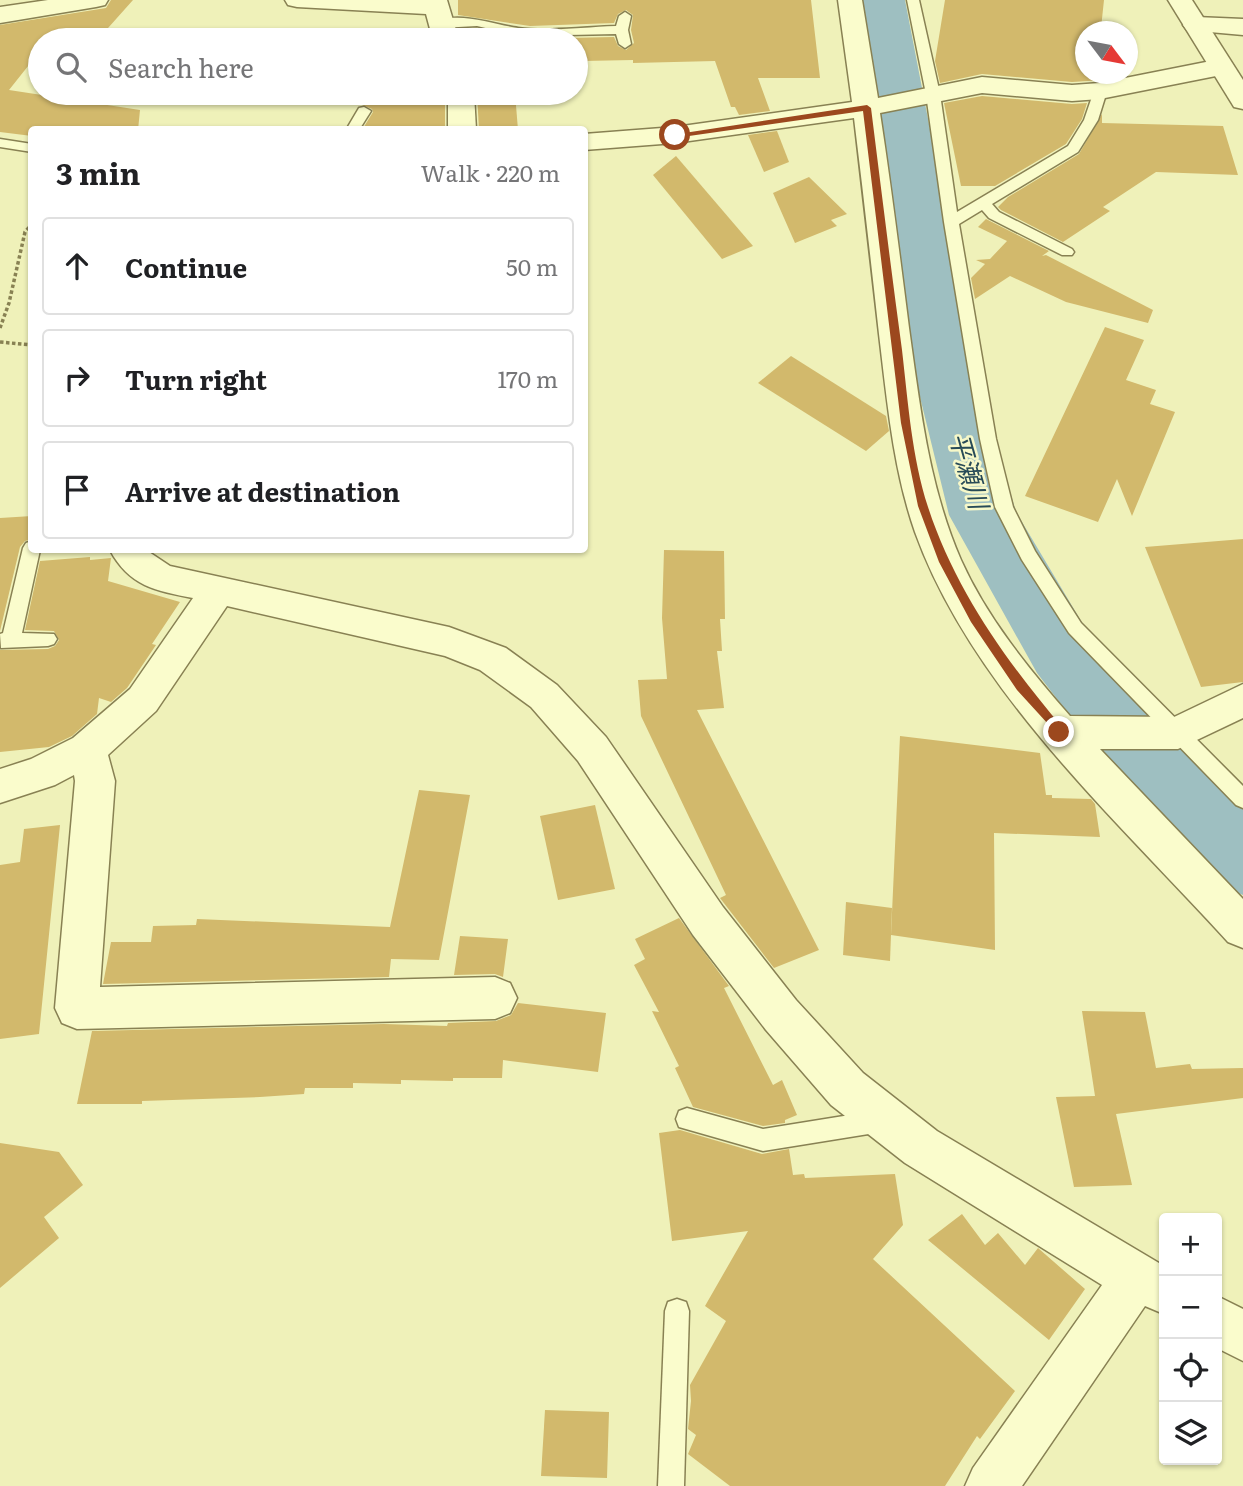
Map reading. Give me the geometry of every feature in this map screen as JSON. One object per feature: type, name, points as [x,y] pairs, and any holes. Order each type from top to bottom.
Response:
[{"type":"street","points":[[0,15],[96,0]]},
{"type":"street","points":[[297,0],[440,18]]},
{"type":"street","points":[[850,0],[873,106],[906,423],[923,506],[945,562],[975,618],[1021,687],[1243,928]]},
{"type":"street","points":[[1180,0],[1243,101]]},
{"type":"street","points":[[1196,25],[1243,27]]},
{"type":"street","points":[[588,142],[675,135],[873,106],[982,85],[1072,93],[1100,91],[1221,67]]},
{"type":"street","points":[[461,105],[462,126]]},
{"type":"street","points":[[129,553],[136,562],[162,578],[449,642],[494,659],[544,696],[592,749],[708,921],[781,1015],[847,1089],[921,1147],[1150,1284],[991,1486]]},
{"type":"street","points":[[0,786],[41,773],[87,750],[143,700],[219,589]]},
{"type":"street","points":[[1060,732],[1177,733],[1243,701]]},
{"type":"street","points":[[87,750],[95,780],[78,1008],[495,999]]},
{"type":"street","points":[[1222,1324],[1243,1336]]},
{"type":"lane","points":[[913,0],[927,95],[988,439],[1004,507],[1028,555],[1075,628],[1243,799]]},
{"type":"lane","points":[[625,16],[622,30],[625,44]]},
{"type":"lane","points":[[440,18],[503,28]]},
{"type":"lane","points":[[588,31],[622,30]]},
{"type":"lane","points":[[951,222],[1073,149],[1091,120],[1100,91]]},
{"type":"lane","points":[[355,126],[364,111]]},
{"type":"lane","points":[[0,143],[28,147]]},
{"type":"lane","points":[[984,203],[994,215],[1067,252]]},
{"type":"lane","points":[[31,553],[6,641],[48,639]]},
{"type":"lane","points":[[687,1119],[763,1140],[885,1120]]},
{"type":"lane","points":[[671,1486],[677,1311]]},
{"type":"path","points":[[0,328],[28,229]]},
{"type":"path","points":[[0,342],[28,345]]},
{"type":"building","points":[[111,0],[133,0],[108,28],[28,28],[28,66],[9,90],[28,93],[28,105],[107,105],[140,110],[138,126],[28,126],[28,136],[0,132],[0,25],[106,8]]},
{"type":"building","points":[[458,0],[811,0],[820,78],[758,78],[770,111],[739,115],[735,107],[731,107],[715,61],[588,61],[588,38],[614,37],[618,46],[626,50],[634,43],[631,30],[633,15],[626,10],[618,14],[614,23],[530,26],[458,15]]},
{"type":"building","points":[[945,0],[1104,0],[1102,21],[1075,21],[1075,82],[982,74],[940,83],[935,61]]},
{"type":"building","points":[[982,96],[1087,103],[1082,119],[1066,144],[995,186],[961,186],[944,103]]},
{"type":"building","points":[[362,105],[445,105],[445,126],[364,126],[373,112]]},
{"type":"building","points":[[478,105],[516,105],[518,126],[479,126]]},
{"type":"building","points":[[1102,114],[1102,123],[1223,126],[1238,175],[1156,172],[1103,207],[1110,211],[1063,242],[998,207],[1008,197],[1079,154]]},
{"type":"building","points":[[777,131],[789,162],[764,172],[748,135]]},
{"type":"building","points":[[676,156],[753,246],[722,259],[653,175]]},
{"type":"building","points":[[809,177],[847,214],[831,220],[837,226],[795,243],[773,193]]},
{"type":"building","points":[[986,219],[1049,251],[1042,256],[1046,255],[1153,310],[1148,323],[1066,302],[1010,276],[975,299],[971,278],[985,264],[976,260],[990,259],[1007,241],[978,227]]},
{"type":"building","points":[[1105,327],[1144,340],[1126,380],[1156,390],[1150,404],[1175,412],[1132,516],[1117,479],[1098,522],[1025,496]]},
{"type":"building","points":[[791,356],[886,416],[889,431],[866,451],[758,383]]},
{"type":"building","points":[[28,516],[28,540],[20,547],[0,631],[0,518]]},
{"type":"building","points":[[1243,539],[1243,682],[1201,687],[1145,547]]},
{"type":"building","points":[[664,550],[724,551],[725,619],[720,619],[722,651],[717,651],[724,708],[697,710],[819,950],[774,968],[720,898],[726,895],[641,716],[638,680],[667,679],[662,618]]},
{"type":"building","points":[[90,557],[90,560],[111,558],[108,581],[180,602],[152,644],[156,645],[127,688],[111,702],[99,698],[97,714],[72,736],[49,747],[0,752],[0,650],[48,649],[55,646],[59,640],[54,631],[25,630],[40,561]]},
{"type":"building","points":[[900,736],[1040,753],[1046,795],[1052,795],[1052,798],[1091,799],[1095,804],[1100,837],[994,833],[995,950],[891,935]]},
{"type":"building","points":[[419,790],[470,795],[439,960],[391,959],[389,977],[103,984],[111,942],[151,942],[153,926],[196,925],[197,919],[390,927]]},
{"type":"building","points":[[595,805],[615,889],[558,900],[540,816]]},
{"type":"building","points":[[60,825],[39,1034],[0,1039],[0,865],[20,862],[24,829]]},
{"type":"building","points":[[846,902],[892,908],[890,961],[843,955]]},
{"type":"building","points":[[679,918],[729,986],[724,988],[773,1085],[782,1080],[797,1115],[785,1120],[785,1123],[763,1126],[693,1107],[675,1068],[679,1066],[652,1011],[659,1012],[634,965],[645,959],[635,939]]},
{"type":"building","points":[[460,936],[508,939],[503,977],[495,974],[454,975]]},
{"type":"building","points":[[518,1003],[606,1013],[598,1072],[503,1060],[502,1078],[401,1080],[401,1084],[353,1083],[353,1088],[305,1088],[304,1094],[260,1097],[142,1101],[142,1104],[77,1104],[92,1031],[384,1024],[447,1026],[448,1023],[496,1021],[511,1015]]},
{"type":"building","points":[[1082,1011],[1145,1012],[1156,1068],[1190,1064],[1192,1069],[1243,1068],[1243,1098],[1116,1114],[1132,1185],[1074,1187],[1056,1097],[1095,1096]]},
{"type":"building","points":[[680,1130],[762,1154],[789,1149],[793,1175],[804,1174],[805,1178],[895,1174],[903,1225],[873,1259],[1015,1391],[980,1439],[977,1436],[945,1486],[730,1486],[688,1454],[696,1435],[688,1429],[690,1385],[726,1321],[705,1306],[748,1231],[672,1241],[659,1133]]},
{"type":"building","points":[[0,1143],[59,1152],[83,1185],[44,1217],[59,1238],[0,1288]]},
{"type":"building","points":[[962,1214],[985,1245],[998,1233],[1025,1265],[1038,1248],[1085,1289],[1049,1340],[928,1240]]},
{"type":"building","points":[[545,1410],[609,1412],[607,1478],[541,1476]]},
{"type":"waterway","name":"平瀬川","points":[[881,0],[950,393],[983,515],[1062,652],[1164,779],[1243,859]]},
{"type":"route","points":[[675,135],[867,108],[906,423],[923,506],[945,562],[975,618],[1021,687],[1059,732]]}]
